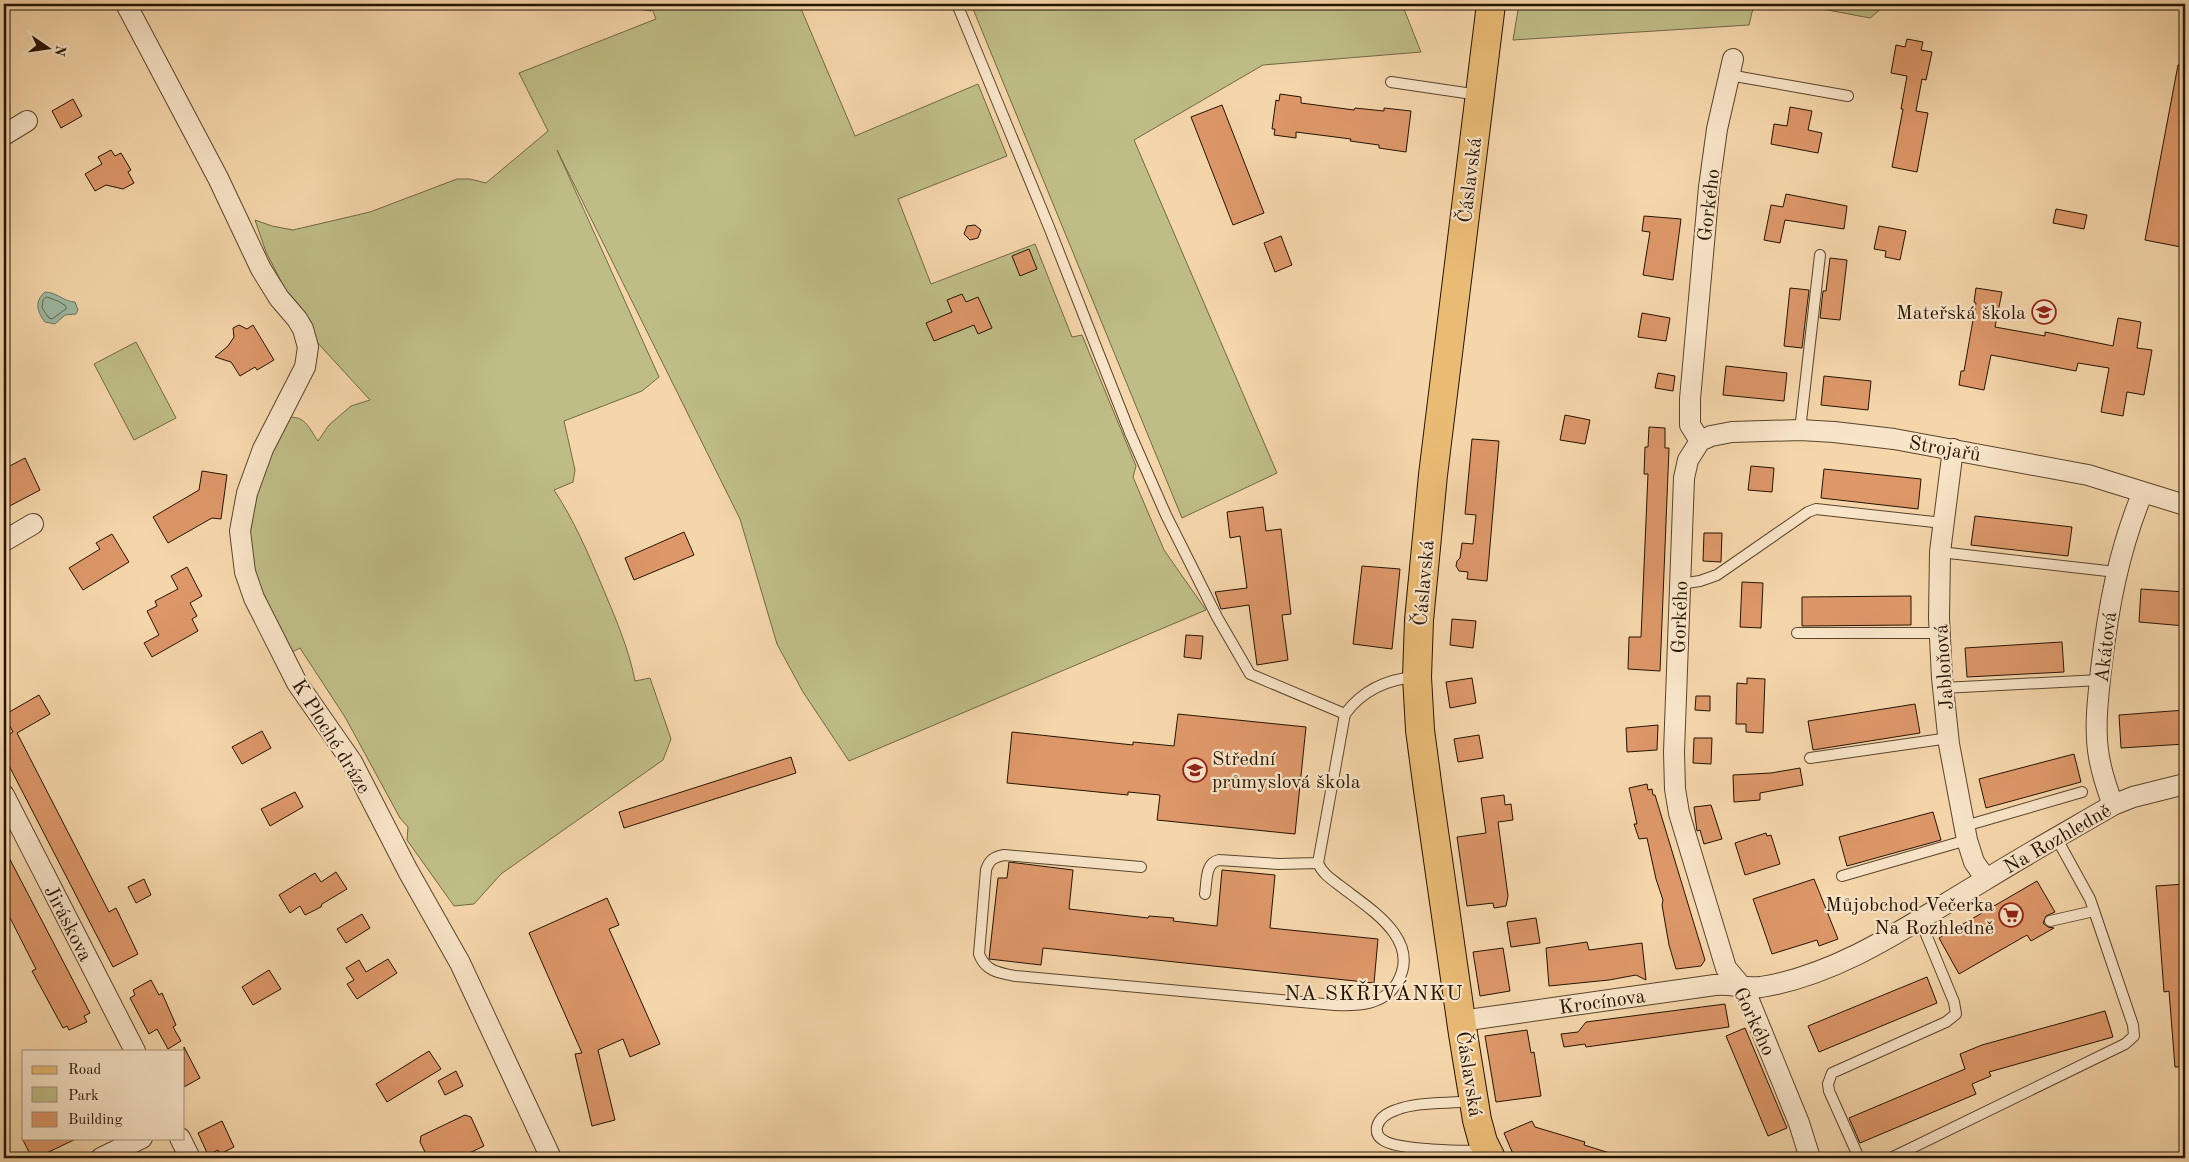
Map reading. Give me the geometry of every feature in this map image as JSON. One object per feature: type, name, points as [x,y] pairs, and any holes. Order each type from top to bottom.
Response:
[{"type":"main road","name":"Čáslavská","points":[[1489,1154],[1480,1135],[1461,1020],[1421,738],[1417,677],[1419,620],[1433,475],[1491,4]]},
{"type":"street","name":"K Ploché dráze","points":[[126,4],[218,178],[260,269],[279,298],[297,319],[303,329],[308,347],[308,356],[300,381],[263,448],[247,494],[240,531],[241,550],[245,572],[254,598],[297,683],[352,762],[408,871],[460,963],[551,1158]]},
{"type":"street","name":"Gorkého","points":[[1731,67],[1717,129],[1690,399],[1690,425],[1700,441],[1692,452],[1686,469],[1674,752],[1675,789],[1679,813],[1726,968],[1743,988],[1799,1123],[1810,1158]]},
{"type":"street","points":[[4,135],[27,121]]},
{"type":"street","name":"Strojařů","points":[[1700,441],[1711,436],[1732,432],[1800,430],[1885,438],[1953,448],[2088,475],[2185,505]]},
{"type":"street","name":"Jabloňová","points":[[1953,448],[1940,552],[1940,634],[1943,688],[1948,738],[1966,833],[1974,862],[1986,879]]},
{"type":"street","name":"Akátová","points":[[2112,805],[2103,777],[2099,756],[2098,716],[2100,680],[2116,572],[2124,541],[2142,492]]},
{"type":"street","points":[[4,541],[33,524]]},
{"type":"street","name":"Na Rozhledně","points":[[1743,988],[1771,984],[1822,969],[1852,956],[1920,920],[2112,805],[2133,797],[2185,784]]},
{"type":"street","name":"Jiráskova","points":[[4,795],[134,1050]]},
{"type":"street","name":"Krocínova","points":[[1461,1020],[1716,985],[1743,988]]},
{"type":"street","points":[[101,1158],[138,1140]]},
{"type":"street","points":[[181,1140],[190,1158]]},
{"type":"lane","points":[[957,4],[1045,218],[1130,433],[1166,515],[1217,617],[1250,674],[1345,714]]},
{"type":"lane","points":[[1731,67],[1848,96]]},
{"type":"lane","points":[[1391,82],[1480,95]]},
{"type":"lane","points":[[1800,430],[1820,255]]},
{"type":"lane","points":[[1680,584],[1700,581],[1717,575],[1808,512],[1816,509],[1943,523]]},
{"type":"lane","points":[[1940,552],[2116,572]]},
{"type":"lane","points":[[1797,632],[1940,634]]},
{"type":"lane","points":[[1140,867],[1004,855],[995,857],[989,861],[986,870],[979,954],[982,963],[989,970],[1015,976],[1335,1005],[1359,1006],[1377,1001],[1395,987],[1401,977],[1404,966],[1402,946],[1396,934],[1388,925],[1325,874],[1318,863],[1345,714],[1352,704],[1388,681],[1417,677]]},
{"type":"lane","points":[[1943,688],[2100,680]]},
{"type":"lane","points":[[1810,758],[1948,738]]},
{"type":"lane","points":[[1842,876],[2082,792]]},
{"type":"lane","points":[[1891,1158],[2131,1041],[2134,1036],[2133,1025],[2094,911],[2084,888],[2057,839]]},
{"type":"lane","points":[[1205,894],[1209,866],[1212,862],[1218,860],[1279,864],[1318,863]]},
{"type":"lane","points":[[2050,922],[2094,911]]},
{"type":"lane","points":[[1859,1158],[1829,1091],[1828,1084],[1832,1073],[1946,1022],[1956,1014],[1954,1002],[1920,920]]},
{"type":"lane","points":[[1474,1101],[1395,1110],[1380,1120],[1377,1128],[1378,1135],[1384,1141],[1402,1146],[1489,1154]]},
{"type":"green space","points":[[607,4],[648,4],[651,11]]},
{"type":"green space","points":[[650,4],[799,4],[855,136],[978,84],[1007,156],[898,199],[931,284],[1035,244],[1072,337],[1082,335],[1136,466],[1133,477],[1164,550],[1206,610],[849,761],[803,692],[777,644],[740,519],[557,150],[659,377],[642,391],[564,421],[575,470],[573,482],[554,490],[586,549],[617,621],[635,681],[650,678],[671,739],[663,760],[501,874],[474,904],[454,906],[407,840],[408,827],[400,818],[345,717],[300,648],[290,653],[268,616],[252,565],[248,545],[251,507],[285,418],[292,417],[302,420],[318,441],[329,425],[351,406],[370,400],[315,340],[300,306],[285,289],[266,252],[255,220],[293,230],[370,212],[457,179],[470,179],[486,183],[548,131],[519,73],[656,19]]},
{"type":"green space","points":[[971,4],[1402,4],[1421,52],[1263,65],[1134,140],[1277,473],[1182,518]]},
{"type":"green space","points":[[1519,4],[1754,4],[1749,25],[1513,40]]},
{"type":"green space","points":[[1796,4],[1887,4],[1870,18]]},
{"type":"green space","points":[[136,342],[176,418],[134,440],[94,364]]},
{"type":"water","points":[[45,292],[75,302],[78,310],[76,314],[65,315],[55,324],[45,322],[40,314],[38,303]]},
{"type":"building","points":[[1907,39],[1923,42],[1921,50],[1932,52],[1926,80],[1922,79],[1916,111],[1928,113],[1917,172],[1892,167],[1907,76],[1891,73],[1896,45],[1905,47]]},
{"type":"building","points":[[2178,65],[2185,66],[2185,227],[2181,247],[2145,240]]},
{"type":"building","points":[[1280,94],[1301,97],[1301,103],[1354,110],[1355,108],[1384,111],[1384,108],[1411,111],[1406,152],[1379,148],[1379,145],[1350,141],[1351,139],[1296,132],[1296,138],[1274,135],[1275,129],[1272,129],[1276,100],[1279,101]]},
{"type":"building","points":[[73,99],[82,116],[61,128],[52,111]]},
{"type":"building","points":[[1222,105],[1264,213],[1233,225],[1191,117]]},
{"type":"building","points":[[1790,107],[1812,111],[1808,130],[1822,133],[1818,153],[1771,144],[1774,124],[1787,126]]},
{"type":"building","points":[[111,150],[115,156],[121,153],[131,170],[128,172],[134,183],[123,189],[106,185],[95,191],[85,174],[102,164],[98,157]]},
{"type":"building","points":[[1786,194],[1847,206],[1844,229],[1785,220],[1780,243],[1764,240],[1771,205],[1783,207]]},
{"type":"building","points":[[2056,209],[2087,215],[2084,229],[2053,223]]},
{"type":"building","points":[[1644,216],[1681,219],[1673,280],[1643,275],[1650,232],[1642,231]]},
{"type":"building","points":[[975,225],[981,230],[978,238],[970,240],[964,234],[967,226]]},
{"type":"building","points":[[1879,226],[1906,231],[1900,260],[1885,257],[1886,251],[1874,249]]},
{"type":"building","points":[[1281,236],[1292,265],[1275,272],[1264,243]]},
{"type":"building","points":[[1029,249],[1037,269],[1020,276],[1012,256]]},
{"type":"building","points":[[1830,258],[1847,260],[1840,320],[1820,318]]},
{"type":"building","points":[[1790,288],[1809,290],[1802,348],[1784,346]]},
{"type":"building","points":[[1976,288],[2002,292],[1995,327],[2045,336],[2045,332],[2113,346],[2118,318],[2141,322],[2137,348],[2152,350],[2144,395],[2127,392],[2123,416],[2101,412],[2109,368],[2078,363],[2076,371],[1991,355],[1984,390],[1959,385],[1961,371],[1964,371],[1976,303],[1974,302]]},
{"type":"building","points":[[962,294],[966,302],[978,297],[992,328],[978,334],[974,325],[934,341],[926,323],[952,312],[947,300]]},
{"type":"building","points":[[1642,313],[1670,318],[1666,341],[1638,337]]},
{"type":"building","points":[[239,325],[247,329],[253,325],[274,360],[257,370],[255,367],[240,376],[231,362],[215,357],[228,346],[234,337],[233,328]]},
{"type":"building","points":[[1726,366],[1787,373],[1784,401],[1723,395]]},
{"type":"building","points":[[1658,373],[1675,376],[1673,391],[1655,388]]},
{"type":"building","points":[[1824,376],[1871,381],[1868,410],[1821,405]]},
{"type":"building","points":[[1565,415],[1590,420],[1585,444],[1560,440]]},
{"type":"building","points":[[1649,427],[1665,428],[1665,448],[1669,448],[1660,671],[1628,669],[1629,637],[1641,637],[1648,474],[1644,474],[1645,447],[1648,447]]},
{"type":"building","points":[[1472,439],[1499,441],[1487,581],[1467,579],[1468,572],[1459,571],[1456,566],[1460,558],[1462,543],[1473,544],[1476,515],[1465,514]]},
{"type":"building","points":[[25,458],[40,490],[4,509],[4,469]]},
{"type":"building","points":[[1751,466],[1774,468],[1772,492],[1748,490]]},
{"type":"building","points":[[1824,469],[1921,479],[1918,509],[1821,498]]},
{"type":"building","points":[[202,471],[227,475],[221,519],[212,518],[168,543],[153,517],[199,490]]},
{"type":"building","points":[[1263,507],[1266,531],[1281,529],[1291,614],[1282,615],[1288,660],[1257,665],[1249,605],[1221,609],[1215,592],[1247,588],[1240,536],[1230,538],[1227,512]]},
{"type":"building","points":[[1975,516],[2072,527],[2068,556],[1971,545]]},
{"type":"building","points":[[684,532],[694,555],[634,580],[625,558]]},
{"type":"building","points":[[1704,533],[1722,533],[1721,562],[1703,561]]},
{"type":"building","points":[[112,534],[129,562],[83,590],[69,568],[100,549],[96,543]]},
{"type":"building","points":[[1362,566],[1400,569],[1392,649],[1353,644]]},
{"type":"building","points":[[187,567],[202,596],[190,603],[197,616],[192,619],[198,631],[152,657],[144,643],[159,635],[147,611],[157,606],[155,601],[178,589],[171,576]]},
{"type":"building","points":[[1742,582],[1763,583],[1761,628],[1740,627]]},
{"type":"building","points":[[2141,589],[2185,592],[2185,626],[2139,622]]},
{"type":"building","points":[[1911,596],[1911,625],[1802,626],[1802,597]]},
{"type":"building","points":[[1452,619],[1476,621],[1473,648],[1450,645]]},
{"type":"building","points":[[1186,635],[1203,636],[1201,659],[1184,657]]},
{"type":"building","points":[[2062,642],[2064,672],[1967,677],[1965,648]]},
{"type":"building","points":[[1472,678],[1476,703],[1450,708],[1446,682]]},
{"type":"building","points":[[1747,678],[1765,679],[1763,733],[1746,732],[1746,724],[1736,724],[1737,683],[1747,684]]},
{"type":"building","points":[[39,695],[50,714],[17,733],[109,912],[116,908],[138,954],[113,967],[4,756],[4,737],[13,732],[4,715]]},
{"type":"building","points":[[1696,696],[1710,696],[1710,711],[1695,710]]},
{"type":"building","points":[[1915,704],[1920,733],[1813,750],[1808,721]]},
{"type":"building","points":[[2185,710],[2185,744],[2121,748],[2119,715]]},
{"type":"building","points":[[1178,714],[1306,727],[1295,834],[1157,820],[1160,795],[1128,792],[1128,795],[1007,783],[1012,732],[1133,745],[1133,742],[1174,746]]},
{"type":"building","points":[[1658,725],[1657,750],[1627,752],[1626,728]]},
{"type":"building","points":[[262,731],[271,748],[242,764],[232,747]]},
{"type":"building","points":[[1479,735],[1483,758],[1458,762],[1454,739]]},
{"type":"building","points":[[1694,738],[1712,738],[1711,764],[1693,763]]},
{"type":"building","points":[[2074,754],[2081,782],[1986,808],[1979,779]]},
{"type":"building","points":[[791,757],[796,773],[624,828],[619,812]]},
{"type":"building","points":[[1800,768],[1803,785],[1760,793],[1760,800],[1734,802],[1733,775],[1771,773]]},
{"type":"building","points":[[1647,784],[1648,790],[1652,789],[1653,795],[1655,795],[1705,960],[1701,966],[1676,969],[1669,945],[1662,905],[1663,900],[1656,879],[1647,838],[1639,839],[1634,824],[1637,824],[1629,788]]},
{"type":"building","points":[[295,792],[303,807],[270,826],[261,809]]},
{"type":"building","points":[[1504,795],[1505,805],[1511,804],[1513,820],[1498,822],[1508,896],[1506,906],[1494,908],[1493,903],[1467,906],[1457,837],[1486,833],[1481,798]]},
{"type":"building","points":[[1711,805],[1722,839],[1704,844],[1700,830],[1697,831],[1694,807]]},
{"type":"building","points":[[1933,812],[1941,840],[1847,866],[1839,837]]},
{"type":"building","points":[[1766,833],[1767,836],[1771,835],[1780,864],[1745,875],[1735,843]]},
{"type":"building","points":[[4,848],[90,1013],[84,1016],[87,1022],[69,1030],[67,1026],[63,1028],[32,971],[36,969],[4,906]]},
{"type":"building","points":[[1009,862],[1073,870],[1069,909],[1148,918],[1149,916],[1174,918],[1173,921],[1217,926],[1222,870],[1275,875],[1270,928],[1378,939],[1374,983],[1043,948],[1041,965],[989,959],[998,878],[1007,878]]},
{"type":"building","points":[[336,872],[347,889],[322,904],[321,907],[305,915],[300,906],[290,913],[279,895],[315,873],[321,882]]},
{"type":"building","points":[[144,879],[151,895],[136,903],[128,887]]},
{"type":"building","points":[[1814,879],[1838,939],[1819,946],[1817,940],[1772,954],[1753,899]]},
{"type":"building","points":[[2037,881],[2055,912],[2046,916],[2043,923],[2048,927],[2054,928],[2031,941],[2027,935],[1959,974],[1939,938]]},
{"type":"building","points":[[2185,884],[2185,1067],[2175,1067],[2169,991],[2164,992],[2156,886]]},
{"type":"building","points":[[607,898],[619,925],[609,929],[660,1044],[630,1057],[623,1039],[598,1050],[615,1120],[592,1126],[575,1054],[582,1053],[529,933]]},
{"type":"building","points":[[362,914],[370,928],[346,943],[337,929]]},
{"type":"building","points":[[1536,918],[1540,943],[1511,947],[1507,922]]},
{"type":"building","points":[[1587,942],[1589,950],[1642,943],[1646,980],[1636,975],[1609,980],[1549,986],[1546,948]]},
{"type":"building","points":[[1503,948],[1510,991],[1480,996],[1473,952]]},
{"type":"building","points":[[388,959],[397,973],[357,999],[347,984],[354,980],[346,968],[359,960],[366,972]]},
{"type":"building","points":[[269,970],[281,989],[253,1005],[242,987]]},
{"type":"building","points":[[1927,977],[1937,1003],[1819,1052],[1808,1026]]},
{"type":"building","points":[[151,980],[159,995],[162,993],[176,1025],[173,1027],[181,1041],[168,1049],[157,1029],[149,1034],[130,998],[135,995],[133,990]]},
{"type":"building","points":[[1725,1004],[1729,1027],[1586,1047],[1585,1044],[1564,1047],[1561,1034],[1578,1032],[1586,1022]]},
{"type":"building","points":[[2105,1011],[2113,1037],[1989,1072],[1991,1076],[1972,1084],[1976,1094],[1860,1143],[1849,1118],[1965,1069],[1960,1054],[1982,1045]]},
{"type":"building","points":[[1745,1028],[1787,1128],[1768,1136],[1726,1036]]},
{"type":"building","points":[[1527,1030],[1531,1053],[1534,1052],[1541,1096],[1496,1102],[1485,1036]]},
{"type":"building","points":[[184,1047],[200,1078],[185,1086],[185,1050]]},
{"type":"building","points":[[429,1051],[441,1069],[387,1102],[376,1084]]},
{"type":"building","points":[[456,1071],[463,1086],[445,1095],[438,1081]]},
{"type":"building","points":[[465,1115],[471,1117],[484,1146],[459,1158],[428,1158],[420,1142],[421,1136]]},
{"type":"building","points":[[222,1121],[234,1147],[220,1154],[218,1150],[208,1155],[198,1133]]},
{"type":"building","points":[[1532,1121],[1535,1127],[1585,1142],[1584,1145],[1616,1155],[1616,1158],[1526,1158],[1513,1154],[1504,1133]]},
{"type":"building","points":[[23,1140],[74,1140],[36,1158],[32,1158]]},
{"type":"place","name":"Mateřská škola","points":[[2044,312]]},
{"type":"place","name":"Střední průmyslová škola","points":[[1195,770]]},
{"type":"place","name":"Můjobchod Večerka Na Rozhledně","points":[[2011,915]]},
{"type":"district","name":"NA SKŘIVÁNKU","points":[[1374,993]]}]
